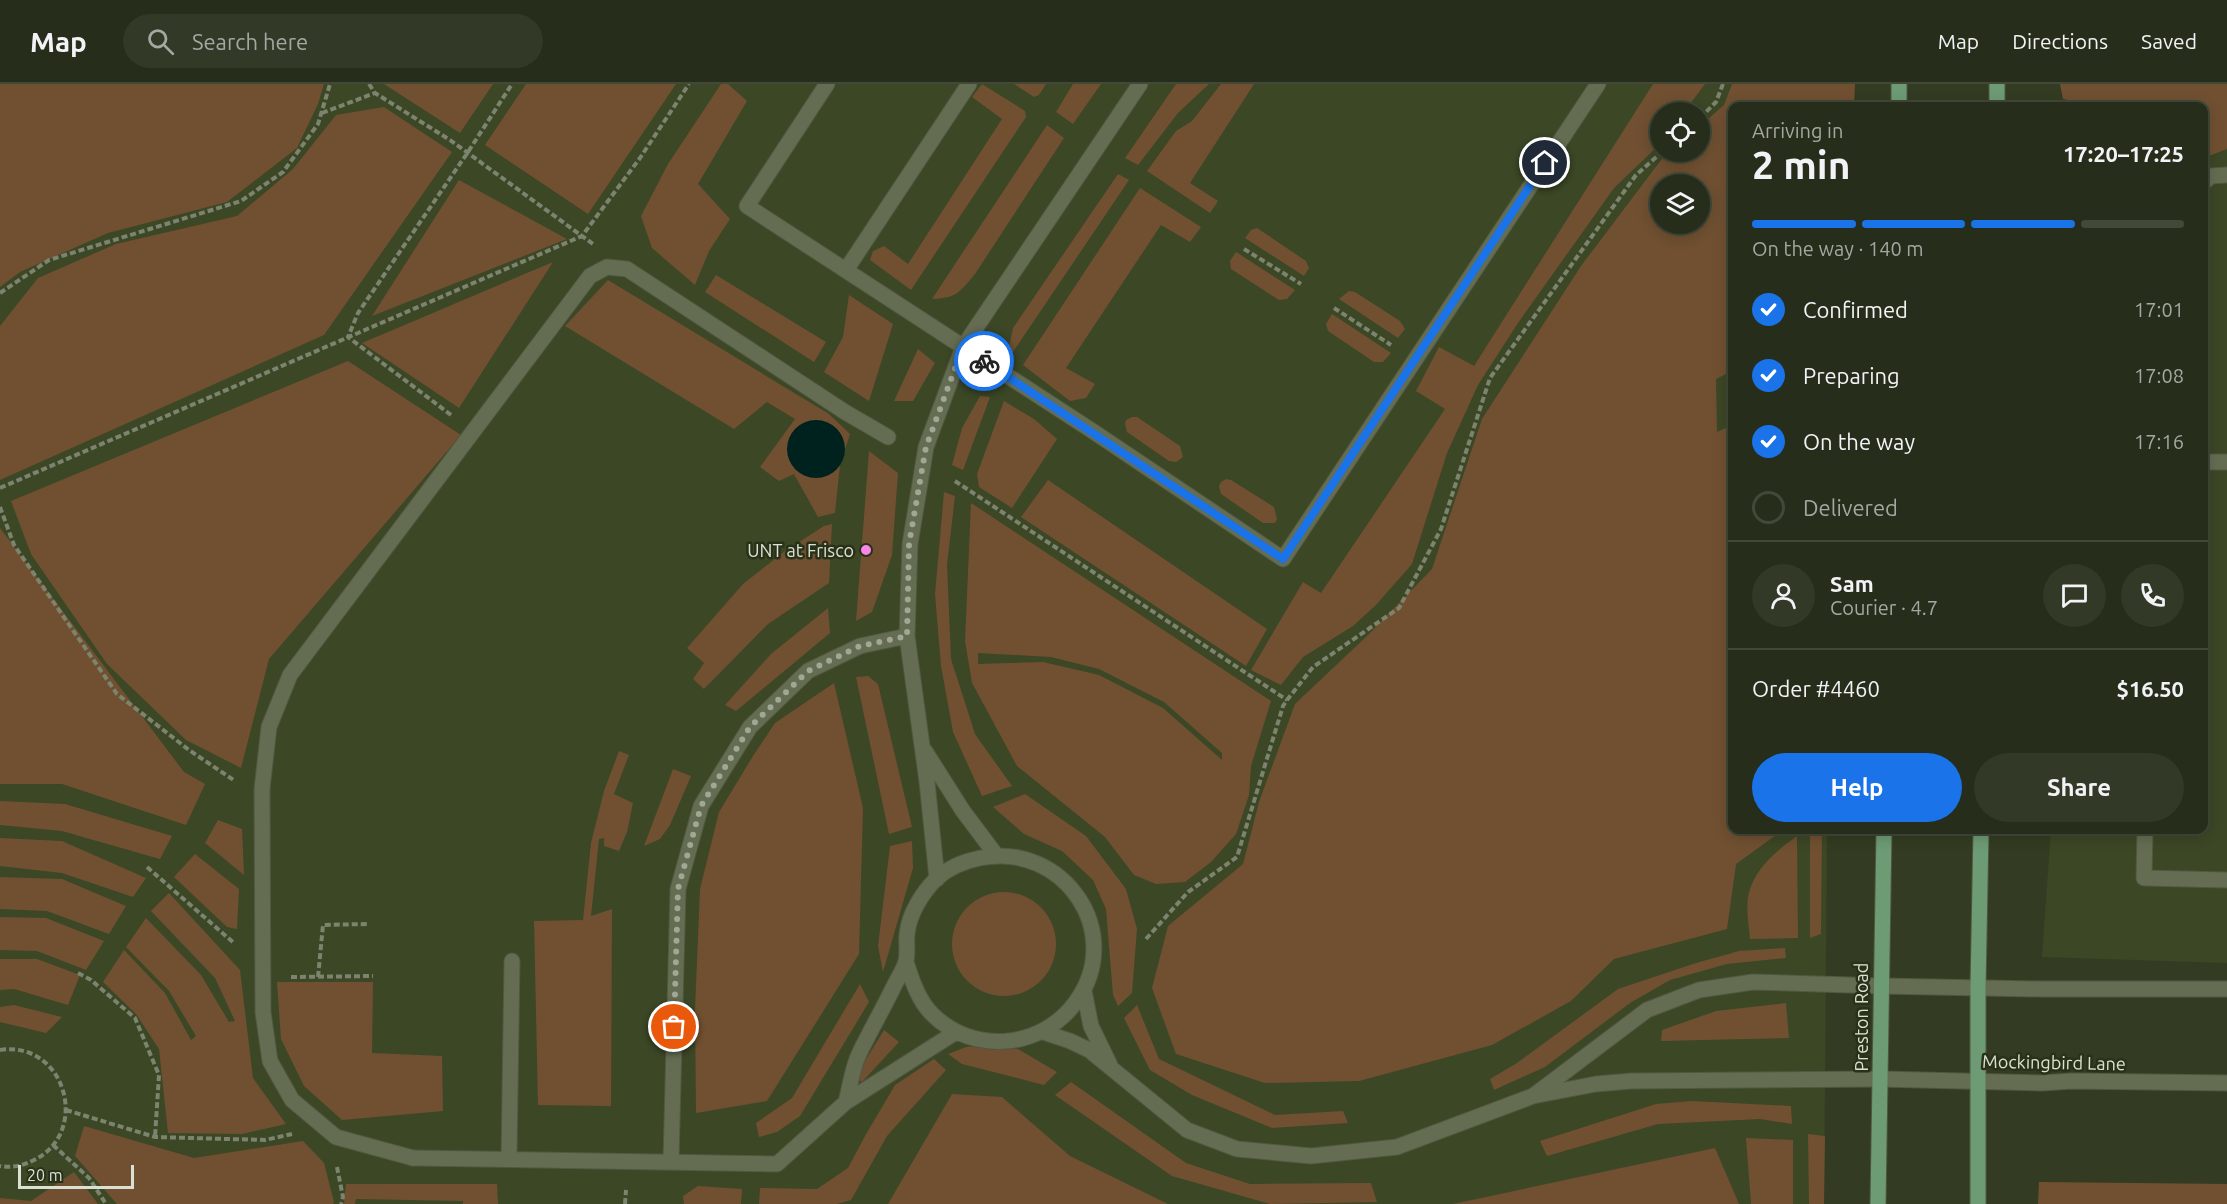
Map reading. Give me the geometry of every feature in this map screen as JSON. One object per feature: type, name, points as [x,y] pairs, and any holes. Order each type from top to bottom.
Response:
[{"type":"main road","points":[[1899,84],[1899,102]]},
{"type":"main road","points":[[1997,84],[1997,102]]},
{"type":"main road","name":"Preston Road","points":[[1878,1204],[1884,834]]},
{"type":"main road","points":[[1978,1204],[1981,834]]},
{"type":"street","points":[[827,84],[747,206],[1283,559],[1598,84]]},
{"type":"street","points":[[846,270],[969,84]]},
{"type":"street","points":[[937,879],[927,782],[907,636],[909,544],[926,447],[963,347],[1140,84]]},
{"type":"street","points":[[2208,179],[2211,176],[2227,175]]},
{"type":"street","points":[[888,437],[845,412],[627,269],[607,267],[590,276],[290,675],[269,726],[262,800],[263,1012],[270,1061],[292,1100],[336,1137],[413,1158],[777,1164],[846,1102],[956,1032]]},
{"type":"street","points":[[2208,462],[2227,462]]},
{"type":"street","points":[[671,1161],[678,889],[701,806],[750,727],[808,671],[860,646],[907,636]]},
{"type":"street","points":[[921,743],[963,811],[996,855]]},
{"type":"street","points":[[2145,834],[2145,878],[2227,880]]},
{"type":"street","points":[[996,855],[1029,859],[1057,874],[1079,898],[1092,928],[1094,960],[1084,991],[1066,1015],[1043,1032],[1014,1041],[984,1041],[956,1032],[932,1014],[915,990],[906,962],[907,932],[916,904],[937,879],[964,861],[996,855]]},
{"type":"street","points":[[509,1158],[512,961]]},
{"type":"street","points":[[846,1102],[858,1058],[906,962]]},
{"type":"street","points":[[1043,1032],[1089,1050],[1114,1073],[1187,1130],[1237,1149],[1311,1156],[1397,1147],[1533,1096],[1647,1010],[1699,990],[1753,982],[1978,989],[2227,989]]},
{"type":"street","points":[[1084,991],[1091,1026],[1114,1073]]},
{"type":"street","name":"Mockingbird Lane","points":[[1533,1096],[1596,1084],[1630,1081],[1880,1079],[2042,1083],[2072,1081],[2227,1083]]},
{"type":"path","points":[[0,293],[49,260],[241,201],[283,172],[318,124],[330,84]]},
{"type":"path","points":[[369,84],[375,93],[468,153],[627,269]]},
{"type":"path","points":[[348,337],[358,314],[513,84]]},
{"type":"path","points":[[0,488],[582,236],[640,158],[689,84]]},
{"type":"path","points":[[1710,108],[1716,102],[1723,84]]},
{"type":"path","points":[[322,113],[375,93]]},
{"type":"path","points":[[1146,939],[1188,892],[1237,857],[1283,706],[1287,700],[1313,668],[1399,609],[1441,529],[1490,378],[1636,175],[1651,162]]},
{"type":"path","points":[[1244,249],[1300,284]]},
{"type":"path","points":[[1334,308],[1393,347]]},
{"type":"path","points":[[348,337],[473,432]]},
{"type":"path","points":[[955,481],[1287,700]]},
{"type":"path","points":[[0,507],[14,545],[117,694],[189,750],[262,800]]},
{"type":"path","points":[[318,977],[323,925],[367,924]]},
{"type":"path","points":[[78,973],[91,980],[135,1018],[159,1075],[154,1137]]},
{"type":"path","points":[[0,1050],[8,1048],[27,1052],[43,1061],[56,1075],[64,1091],[66,1110],[63,1129],[53,1145],[40,1158],[23,1165],[0,1166]]},
{"type":"path","points":[[66,1110],[154,1137],[264,1140],[324,1127]]},
{"type":"path","points":[[53,1145],[89,1178],[106,1204]]},
{"type":"path","points":[[625,1204],[626,1190]]},
{"type":"shaded area","points":[[0,84],[324,84],[318,104],[297,148],[227,202],[108,233],[20,272],[0,287]]},
{"type":"shaded area","name":"UNT at Frisco","points":[[308,84],[1832,84],[1750,102],[1728,102],[1728,834],[1827,834],[1824,1204],[0,1204],[0,271]]},
{"type":"shaded area","points":[[384,84],[493,84],[460,133]]},
{"type":"shaded area","points":[[526,84],[676,84],[588,214],[485,145]]},
{"type":"shaded area","points":[[721,84],[728,84],[747,101],[698,184],[730,219],[709,251],[695,285],[652,248],[641,216],[668,164]]},
{"type":"shaded area","points":[[982,84],[1025,111],[1026,117],[911,290],[870,260],[873,251],[884,246],[908,264],[1002,119],[972,97]]},
{"type":"shaded area","points":[[1014,84],[1046,84],[1039,95],[1034,97]]},
{"type":"shaded area","points":[[1073,84],[1101,84],[1073,124],[1056,112]]},
{"type":"shaded area","points":[[1176,84],[1209,84],[1178,113],[1138,165],[1125,158]]},
{"type":"shaded area","points":[[1221,84],[1254,84],[1190,183],[1218,201],[1210,213],[1147,171],[1176,131],[1192,121]]},
{"type":"shaded area","points":[[1653,84],[1705,84],[1692,102],[1650,102],[1650,154],[1614,188],[1518,323],[1478,385],[1447,453],[1412,564],[1376,605],[1353,626],[1303,657],[1281,685],[1251,670],[1303,582],[1321,593],[1445,409],[1416,391],[1439,347],[1474,366]]},
{"type":"shaded area","points":[[1732,84],[1855,84],[1854,102],[1728,102],[1728,373],[1716,379],[1717,432],[1728,427],[1728,834],[1777,834],[1736,864],[1727,929],[1614,959],[1571,1001],[1492,1045],[1359,1081],[1265,1083],[1176,1054],[1152,988],[1168,926],[1243,864],[1259,802],[1295,704],[1368,635],[1432,569],[1482,419],[1581,266],[1650,175],[1650,234],[1710,234],[1710,174],[1650,174],[1659,162],[1710,162],[1710,117],[1724,105]]},
{"type":"shaded area","points":[[2060,84],[2227,84],[2227,149],[2208,156],[2208,102],[2077,102],[2063,99]]},
{"type":"shaded area","points":[[384,107],[452,152],[324,335],[0,480],[0,326],[38,278],[116,244],[237,216],[293,169],[336,115]]},
{"type":"shaded area","points":[[1047,125],[1064,138],[975,274],[957,293],[932,299]]},
{"type":"shaded area","points":[[2227,149],[2227,963],[2042,957],[2051,834],[2208,834],[2208,156]]},
{"type":"shaded area","points":[[1118,174],[1129,180],[1011,355],[1009,347],[1013,328]]},
{"type":"shaded area","points":[[459,180],[567,239],[372,316]]},
{"type":"shaded area","points":[[1140,188],[1201,227],[1190,242],[1161,225],[1066,368],[1095,384],[1086,398],[1070,401],[1023,365]]},
{"type":"shaded area","points":[[1257,228],[1306,261],[1309,268],[1304,276],[1245,238],[1251,230]]},
{"type":"shaded area","points":[[1236,252],[1295,290],[1287,299],[1279,300],[1231,269],[1230,261]]},
{"type":"shaded area","points":[[553,262],[459,408],[362,343]]},
{"type":"shaded area","points":[[716,275],[826,342],[814,362],[705,292]]},
{"type":"shaded area","points":[[608,280],[829,414],[850,434],[840,465],[835,513],[818,517],[794,474],[779,481],[760,467],[795,419],[767,402],[734,429],[565,326]]},
{"type":"shaded area","points":[[1349,291],[1355,292],[1400,321],[1405,329],[1398,338],[1339,299]]},
{"type":"shaded area","points":[[849,295],[893,324],[869,401],[824,372],[843,337]]},
{"type":"shaded area","points":[[1332,314],[1391,353],[1383,362],[1374,362],[1328,331],[1326,324]]},
{"type":"shaded area","points":[[918,349],[935,363],[913,401],[894,401]]},
{"type":"shaded area","points":[[348,361],[461,435],[269,659],[241,768],[186,740],[107,664],[31,554],[11,501]]},
{"type":"shaded area","points":[[980,396],[990,397],[963,470],[952,465],[962,428]]},
{"type":"shaded area","points":[[1004,401],[1034,419],[1057,439],[1012,508],[979,487],[977,474]]},
{"type":"shaded area","points":[[1137,417],[1180,446],[1183,457],[1176,462],[1169,461],[1127,432],[1126,420]]},
{"type":"shaded area","points":[[869,451],[898,473],[892,555],[872,612],[856,621]]},
{"type":"shaded area","points":[[1226,479],[1274,507],[1277,519],[1275,523],[1263,523],[1221,494],[1219,486]]},
{"type":"shaded area","points":[[1048,480],[1267,629],[1246,666],[1021,517]]},
{"type":"shaded area","points":[[944,492],[955,496],[947,565],[951,659],[975,734],[1012,786],[982,796],[953,732],[941,666],[935,594]]},
{"type":"shaded area","points":[[971,503],[1271,701],[1251,766],[1249,795],[1236,834],[1211,862],[1185,882],[1156,884],[1134,875],[1105,837],[1017,766],[972,683],[965,641]],"holes":[[[978,653],[1051,657],[1099,669],[1164,702],[1222,753],[1222,760],[1163,708],[1099,675],[1043,662],[978,664]]]},
{"type":"shaded area","points":[[832,524],[829,583],[768,624],[704,689],[693,679],[704,663],[687,648],[743,584],[785,551],[824,526]]},
{"type":"shaded area","points":[[0,528],[184,772],[205,784],[186,825],[62,784],[0,784]]},
{"type":"shaded area","points":[[828,608],[830,633],[736,711],[725,705],[771,654]]},
{"type":"shaded area","points":[[868,676],[878,684],[912,827],[889,834],[856,677]]},
{"type":"shaded area","points":[[834,683],[863,808],[859,954],[767,1101],[696,1113],[695,1009],[700,889],[719,812],[775,723]]},
{"type":"shaded area","points":[[619,751],[629,755],[614,794],[633,803],[627,832],[619,851],[604,846],[604,838],[599,839],[591,916],[612,909],[611,1106],[538,1105],[534,921],[583,920],[591,843],[604,791]]},
{"type":"shaded area","points":[[673,769],[691,776],[670,825],[660,839],[644,846]]},
{"type":"shaded area","points":[[1025,794],[1086,836],[1126,889],[1137,929],[1132,993],[1118,1006],[1113,995],[1106,909],[1093,880],[1062,851],[1024,834],[993,807]]},
{"type":"shaded area","points":[[0,801],[65,804],[172,836],[160,859],[62,831],[0,825]]},
{"type":"shaded area","points":[[218,820],[242,829],[244,875],[205,843]]},
{"type":"shaded area","points":[[1810,834],[1822,834],[1821,934],[1810,938]]},
{"type":"shaded area","points":[[1797,836],[1798,938],[1750,939],[1747,907],[1755,878],[1766,862]]},
{"type":"shaded area","points":[[0,838],[62,841],[146,878],[133,897],[62,873],[0,866]]},
{"type":"shaded area","points":[[912,841],[913,868],[883,972],[878,946],[890,846]]},
{"type":"shaded area","points":[[195,854],[239,889],[237,929],[227,927],[174,877]]},
{"type":"shaded area","points":[[0,877],[62,879],[126,906],[109,934],[47,911],[0,909]]},
{"type":"shaded area","points":[[1004,892],[1024,896],[1041,907],[1052,924],[1056,944],[1052,964],[1041,981],[1024,992],[1004,996],[984,992],[967,981],[956,964],[952,944],[956,924],[967,907],[984,896]]},
{"type":"shaded area","points":[[169,893],[240,970],[253,1078],[286,1124],[242,1134],[168,1133],[159,1049],[136,1014],[103,982],[124,950],[165,993],[191,1040],[196,1036],[169,991],[126,947],[146,918],[201,975],[229,1022],[235,1021],[215,978],[151,911]]},
{"type":"shaded area","points":[[0,917],[46,918],[104,941],[86,970],[37,951],[0,950]]},
{"type":"shaded area","points":[[1785,948],[1786,958],[1727,964],[1670,980],[1630,1003],[1545,1067],[1494,1090],[1490,1079],[1517,1063],[1618,989],[1739,951]]},
{"type":"shaded area","points":[[0,959],[37,959],[80,975],[68,1005],[14,989],[0,990]]},
{"type":"shaded area","points":[[277,982],[373,982],[372,1053],[442,1056],[443,1111],[342,1120],[304,1086],[281,1039]]},
{"type":"shaded area","points":[[860,984],[869,1002],[800,1116],[777,1132],[759,1137],[756,1123],[792,1098]]},
{"type":"shaded area","points":[[1786,1003],[1789,1038],[1661,1041],[1662,1030],[1716,1011]]},
{"type":"shaded area","points":[[14,1005],[62,1017],[46,1033],[0,1022],[0,1007]]},
{"type":"shaded area","points":[[1137,1005],[1159,1059],[1275,1115],[1343,1111],[1348,1123],[1272,1128],[1192,1095],[1150,1070],[1124,1018]]},
{"type":"shaded area","points":[[884,1030],[899,1042],[862,1082],[857,1079],[860,1069]]},
{"type":"shaded area","points":[[991,1045],[1018,1049],[1057,1072],[1044,1085],[962,1064],[948,1054],[966,1047]]},
{"type":"shaded area","points":[[934,1059],[946,1070],[887,1136],[851,1200],[837,1204],[759,1204],[760,1188],[817,1189],[848,1168],[895,1085]]},
{"type":"shaded area","points":[[1071,1082],[1186,1163],[1250,1184],[1371,1183],[1377,1202],[1270,1204],[1172,1176],[1055,1095]]},
{"type":"shaded area","points":[[952,1094],[1002,1097],[1070,1156],[1168,1204],[888,1204]]},
{"type":"shaded area","points":[[1692,1101],[1791,1106],[1792,1124],[1760,1119],[1658,1124],[1547,1156],[1540,1141],[1656,1104]]},
{"type":"shaded area","points":[[84,1126],[194,1158],[303,1141],[324,1163],[334,1202],[333,1204],[117,1204],[75,1156]]},
{"type":"shaded area","points":[[1808,1134],[1825,1136],[1824,1204],[1809,1204]]},
{"type":"shaded area","points":[[1746,1138],[1793,1140],[1793,1204],[1751,1204]]},
{"type":"shaded area","points":[[1715,1148],[1739,1204],[1453,1204]]},
{"type":"shaded area","points":[[74,1172],[98,1204],[0,1204],[0,1198],[31,1201]]},
{"type":"shaded area","points":[[2039,1182],[2227,1184],[2227,1204],[2038,1204]]},
{"type":"shaded area","points":[[346,1184],[497,1184],[498,1204],[356,1199],[355,1204],[344,1204]]},
{"type":"shaded area","points":[[698,1186],[742,1189],[741,1204],[684,1204],[683,1196]]},
{"type":"water","points":[[810,420],[822,420],[837,428],[845,443],[845,455],[837,470],[822,478],[810,478],[795,470],[787,455],[787,443],[795,428]]},
{"type":"way so far","points":[[674,1027],[678,889],[701,806],[750,727],[808,671],[860,646],[907,636],[909,544],[926,447],[963,347],[984,361]]},
{"type":"place","name":"UNT at Frisco","points":[[866,550]]},
{"type":"route","points":[[984,361],[1283,559],[1545,163]]}]
